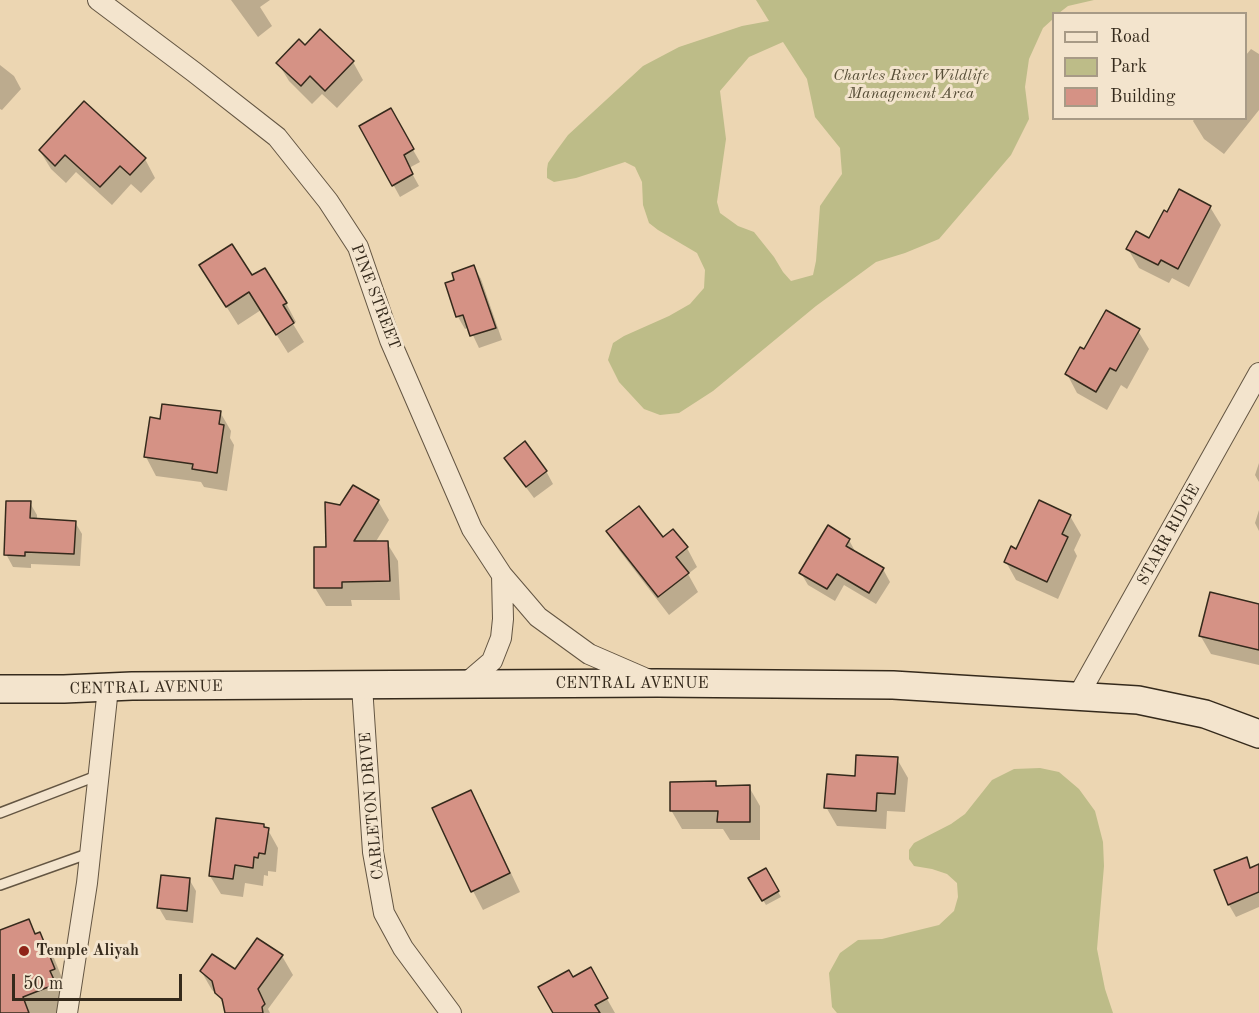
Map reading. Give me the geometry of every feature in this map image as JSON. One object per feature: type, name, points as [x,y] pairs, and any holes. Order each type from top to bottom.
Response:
[{"type":"main road","name":"CENTRAL AVENUE","points":[[0,689],[657,683],[893,685],[1138,700],[1205,714],[1259,734]]},
{"type":"street","name":"PINE STREET","points":[[98,0],[277,137],[328,201],[358,247],[390,340],[472,529],[502,575],[538,617],[589,654],[657,683]]},
{"type":"street","name":"STARR RIDGE","points":[[1078,696],[1259,373]]},
{"type":"street","points":[[464,685],[492,661],[501,638],[502,575]]},
{"type":"street","name":"CARLETON DRIVE","points":[[362,686],[373,852],[384,913],[403,948],[451,1013]]},
{"type":"street","points":[[68,1013],[87,883],[108,688]]},
{"type":"lane","points":[[0,813],[99,775]]},
{"type":"lane","points":[[0,885],[90,853]]},
{"type":"green space","name":"Charles River Wildlife Management Area","points":[[756,0],[1094,0],[1068,6],[1060,12],[1052,12],[1052,20],[1043,28],[1029,59],[1025,87],[1029,119],[1011,155],[939,239],[876,262],[816,306],[713,391],[679,413],[660,415],[644,409],[619,382],[608,360],[613,343],[690,304],[704,288],[705,270],[697,253],[649,223],[643,205],[642,182],[635,167],[625,162],[576,178],[554,182],[547,178],[548,163],[568,135],[643,66],[679,47],[742,26],[769,21]],"holes":[[[783,42],[807,79],[815,117],[840,148],[842,174],[820,206],[813,275],[791,281],[754,232],[738,226],[720,213],[717,202],[726,139],[720,91],[749,57]]]},
{"type":"green space","points":[[1040,768],[1059,772],[1079,789],[1095,811],[1103,842],[1104,866],[1097,949],[1105,989],[1113,1013],[837,1013],[832,1007],[829,973],[840,953],[858,940],[882,939],[939,925],[954,911],[958,897],[957,883],[947,874],[914,866],[909,859],[909,850],[914,843],[965,814],[992,780],[1014,769]]},
{"type":"building","points":[[320,29],[354,61],[325,91],[310,76],[301,86],[276,63],[299,39],[305,45]]},
{"type":"building","points":[[84,101],[146,158],[130,175],[120,166],[100,187],[65,155],[55,166],[39,150]]},
{"type":"building","points":[[391,108],[414,149],[404,155],[413,174],[392,186],[359,126]]},
{"type":"building","points":[[1179,189],[1211,206],[1178,269],[1161,260],[1158,265],[1126,249],[1136,231],[1149,238],[1164,210],[1167,212]]},
{"type":"building","points":[[232,244],[252,275],[265,268],[287,303],[283,305],[294,323],[276,335],[249,292],[226,307],[199,265]]},
{"type":"building","points":[[474,265],[496,328],[470,336],[463,315],[456,317],[445,283],[454,280],[452,273]]},
{"type":"building","points":[[1106,310],[1140,329],[1116,371],[1110,368],[1096,392],[1065,374],[1080,347],[1084,349]]},
{"type":"building","points":[[162,404],[221,411],[219,424],[224,425],[217,473],[192,469],[193,464],[144,457],[150,417],[160,419]]},
{"type":"building","points":[[525,441],[547,471],[526,487],[504,458]]},
{"type":"building","points":[[353,485],[379,500],[354,541],[388,541],[390,581],[342,582],[342,588],[314,588],[314,547],[326,547],[325,502],[340,505]]},
{"type":"building","points":[[1039,500],[1071,515],[1062,534],[1068,537],[1047,582],[1004,562],[1011,546],[1016,549]]},
{"type":"building","points":[[6,501],[31,501],[30,518],[76,521],[74,554],[25,552],[25,556],[4,555]]},
{"type":"building","points":[[639,506],[663,537],[673,529],[688,547],[676,557],[689,573],[658,597],[606,531]]},
{"type":"building","points":[[828,525],[850,539],[846,546],[884,568],[869,593],[837,574],[827,589],[799,573]]},
{"type":"building","points":[[1210,592],[1259,604],[1259,650],[1199,636]]},
{"type":"building","points":[[856,755],[898,757],[895,794],[877,793],[876,811],[824,808],[827,774],[855,776]]},
{"type":"building","points":[[716,781],[716,786],[750,785],[750,822],[717,822],[718,811],[670,811],[670,782]]},
{"type":"building","points":[[471,790],[510,873],[471,892],[432,808]]},
{"type":"building","points":[[216,818],[264,824],[264,827],[269,828],[265,854],[259,853],[258,858],[254,857],[253,868],[235,865],[233,879],[209,876]]},
{"type":"building","points":[[1247,857],[1250,868],[1259,864],[1259,892],[1228,905],[1214,870]]},
{"type":"building","points":[[766,868],[779,891],[762,901],[748,878]]},
{"type":"building","points":[[161,875],[190,878],[187,911],[157,908]]},
{"type":"building","name":"Temple Aliyah","points":[[29,919],[35,934],[40,932],[55,969],[50,971],[56,984],[23,997],[29,1013],[0,1013],[0,930]]},
{"type":"building","points":[[257,938],[283,955],[258,989],[265,1004],[262,1007],[263,1013],[225,1013],[222,999],[215,993],[212,981],[200,971],[212,954],[235,969]]},
{"type":"building","points":[[591,967],[608,998],[595,1005],[600,1013],[553,1013],[538,987],[569,970],[573,977]]},
{"type":"place","name":"Temple Aliyah","points":[[24,951]]}]
